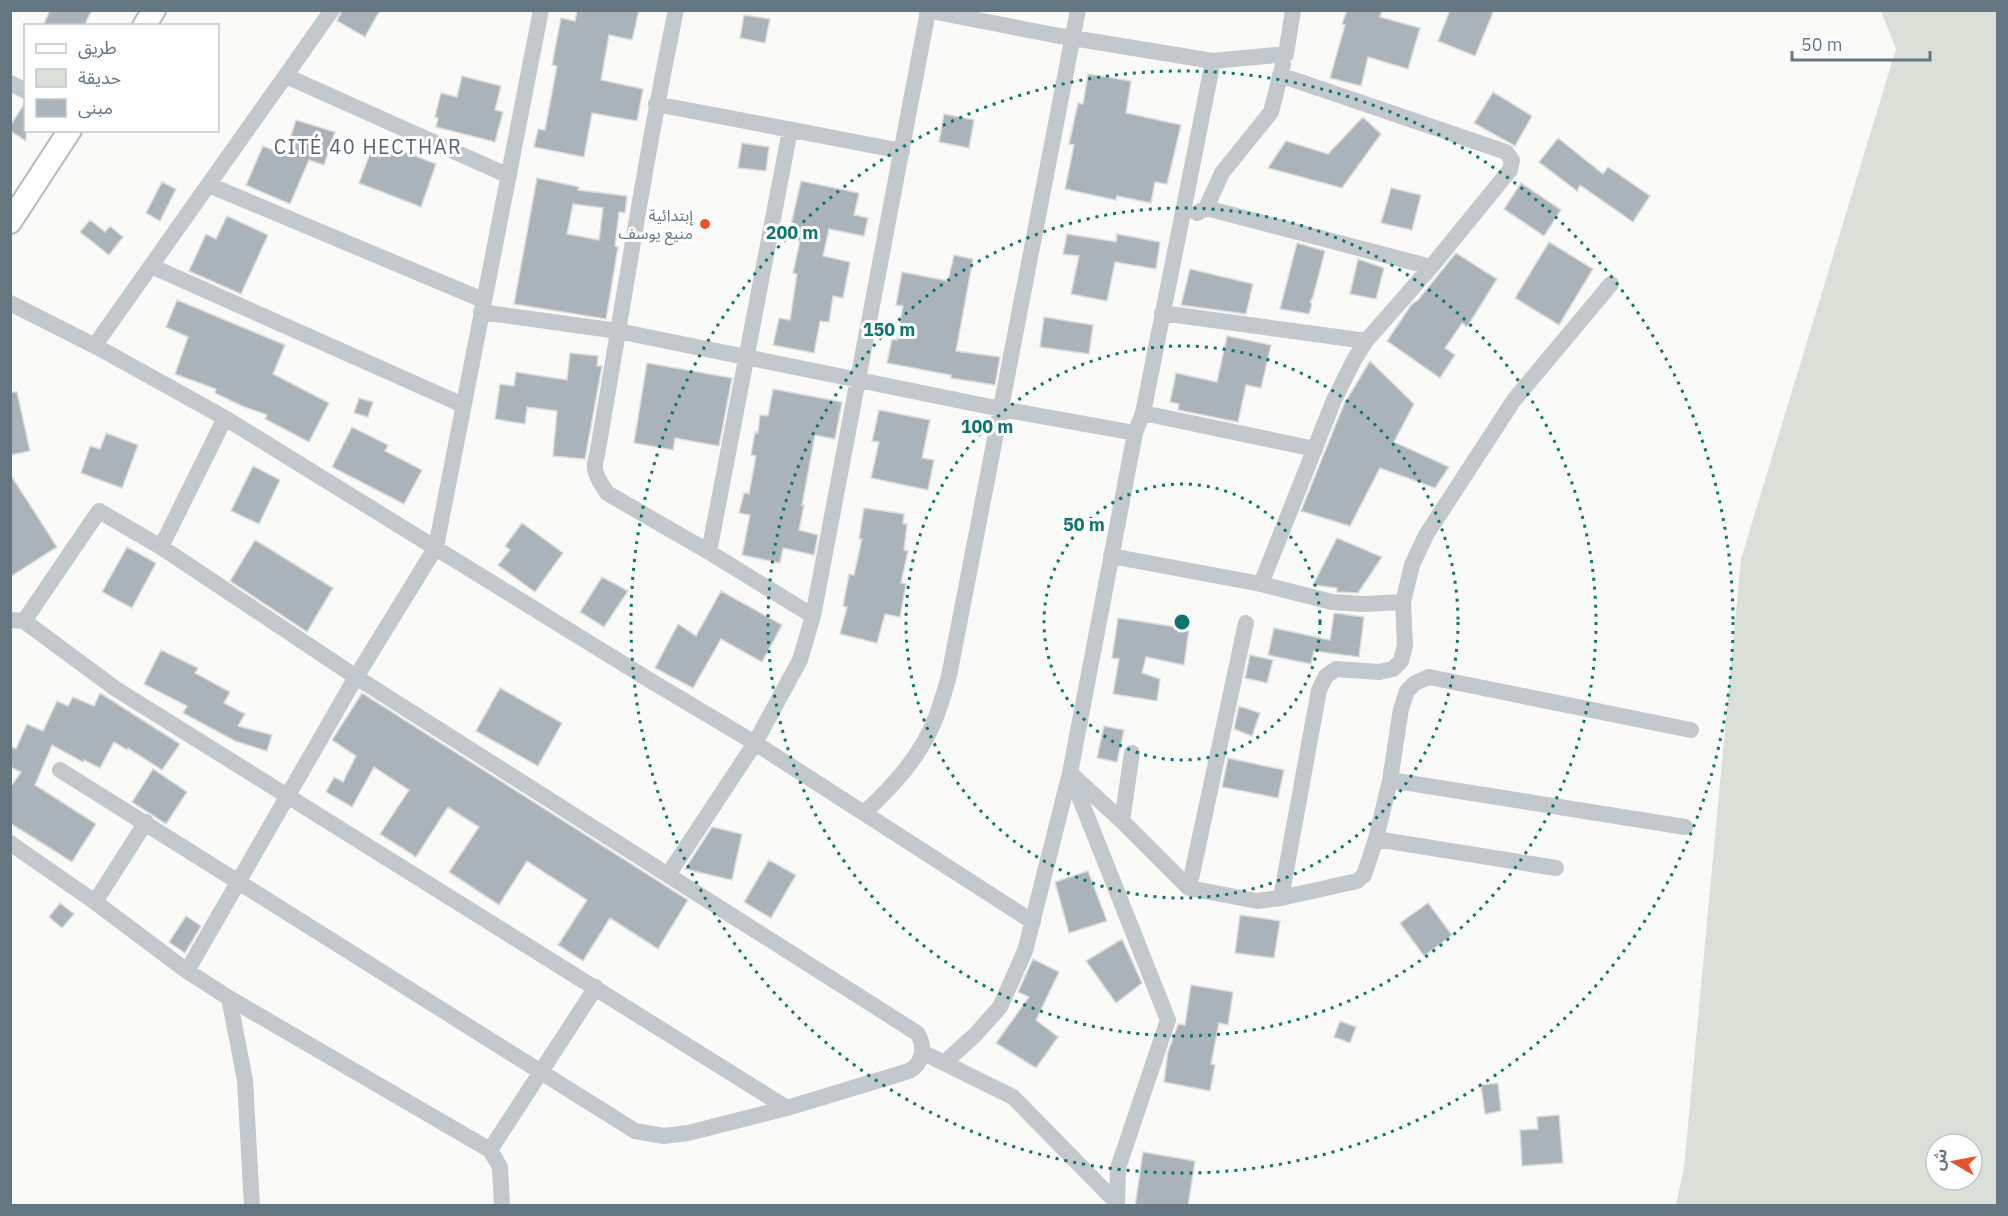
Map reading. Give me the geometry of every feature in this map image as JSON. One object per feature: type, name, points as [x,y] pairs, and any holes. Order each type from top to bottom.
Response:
[{"type":"main road","points":[[145,24],[154,10]]},
{"type":"main road","points":[[10,222],[69,132]]},
{"type":"street","points":[[95,345],[332,10]]},
{"type":"street","points":[[187,971],[356,677],[436,547],[541,10]]},
{"type":"street","points":[[676,10],[656,104],[594,464],[597,478],[607,494],[709,552],[813,616]]},
{"type":"street","points":[[864,813],[910,765],[936,716],[949,676],[1078,10]]},
{"type":"street","points":[[1181,223],[1206,208],[1222,173],[1270,112],[1286,54],[1293,10]]},
{"type":"street","points":[[668,874],[755,743],[800,660],[813,616],[927,11],[1213,61],[1286,54]]},
{"type":"street","points":[[944,1063],[975,1035],[1000,1007],[1025,951],[1034,922],[1070,773],[1135,433],[1143,413],[1213,61]]},
{"type":"street","points":[[1261,584],[1334,400],[1366,341],[1431,267],[1510,170],[1512,160],[1506,152],[1280,75]]},
{"type":"street","points":[[286,76],[509,176]]},
{"type":"street","points":[[10,83],[24,90]]},
{"type":"street","points":[[656,104],[902,151]]},
{"type":"street","points":[[709,552],[790,130]]},
{"type":"street","points":[[208,185],[482,306],[1001,409],[1135,433]]},
{"type":"street","points":[[1206,208],[1431,267]]},
{"type":"street","points":[[151,266],[463,405]]},
{"type":"street","points":[[1281,898],[1319,690],[1326,676],[1336,669],[1379,672],[1393,669],[1401,661],[1405,645],[1403,602],[1412,565],[1426,535],[1514,400],[1611,284]]},
{"type":"street","points":[[10,303],[95,345],[225,418],[755,743],[1034,922]]},
{"type":"street","points":[[1162,313],[1366,341]]},
{"type":"street","points":[[1143,413],[1315,449]]},
{"type":"street","points":[[161,547],[225,418]]},
{"type":"street","points":[[60,770],[239,880],[635,1131],[654,1136],[675,1136],[787,1108],[909,1071],[917,1066],[922,1052],[922,1042],[917,1033],[356,677],[161,547],[99,511],[17,620],[116,689],[787,1108]]},
{"type":"street","points":[[1112,556],[1261,584],[1332,602],[1363,604],[1403,602]]},
{"type":"street","points":[[1189,888],[1246,623]]},
{"type":"street","points":[[1070,773],[1189,888],[1257,901],[1357,881],[1364,875],[1369,865],[1390,780],[1401,709],[1407,691],[1415,683],[1429,677],[1691,730]]},
{"type":"street","points":[[1122,822],[1132,753]]},
{"type":"street","points":[[1070,773],[1168,1020],[1118,1168],[1117,1204]]},
{"type":"street","points":[[1390,780],[1685,826]]},
{"type":"street","points":[[95,902],[146,822]]},
{"type":"street","points":[[1376,839],[1556,868]]},
{"type":"street","points":[[10,843],[95,902],[187,971],[229,998],[490,1150],[500,1167],[502,1206]]},
{"type":"street","points":[[490,1150],[596,987]]},
{"type":"street","points":[[229,998],[245,1080],[252,1206]]},
{"type":"street","points":[[922,1052],[1013,1097],[1117,1204]]},
{"type":"green space","points":[[1881,11],[1997,11],[1997,1205],[1676,1205],[1684,1168],[1741,559],[1896,49]]},
{"type":"building","points":[[50,10],[92,10],[85,24],[44,24]]},
{"type":"building","points":[[342,10],[380,10],[365,37],[337,21]]},
{"type":"building","points":[[577,10],[639,10],[632,40],[609,35],[601,80],[643,89],[637,121],[592,113],[584,157],[534,147],[538,129],[545,130],[557,66],[552,65],[561,18],[575,21]]},
{"type":"building","points":[[1347,10],[1382,10],[1380,17],[1420,28],[1408,69],[1368,57],[1361,86],[1330,78]]},
{"type":"building","points":[[1450,10],[1494,10],[1475,56],[1438,41]]},
{"type":"building","points":[[744,15],[770,19],[765,43],[740,38]]},
{"type":"building","points":[[1088,74],[1131,81],[1126,113],[1181,125],[1167,184],[1155,182],[1151,203],[1117,196],[1116,200],[1065,189],[1074,145],[1069,144],[1078,103],[1083,104]]},
{"type":"building","points":[[462,76],[501,86],[495,110],[503,112],[495,142],[436,127],[438,118],[435,117],[441,93],[457,97]]},
{"type":"building","points":[[1493,92],[1532,116],[1515,146],[1474,123]]},
{"type":"building","points":[[24,104],[26,141],[10,131],[10,126]]},
{"type":"building","points":[[944,114],[974,120],[969,148],[939,142]]},
{"type":"building","points":[[1363,117],[1381,134],[1342,188],[1268,168],[1286,141],[1328,154]]},
{"type":"building","points":[[296,120],[335,132],[324,165],[309,160],[290,204],[246,185],[263,146],[285,155]]},
{"type":"building","points":[[1558,138],[1603,174],[1608,167],[1650,196],[1633,222],[1580,185],[1577,191],[1539,162]]},
{"type":"building","points":[[375,140],[436,164],[421,207],[359,183]]},
{"type":"building","points":[[742,143],[769,147],[766,171],[738,168]]},
{"type":"building","points":[[537,178],[579,187],[578,190],[627,196],[625,213],[619,212],[615,246],[618,247],[606,319],[514,304]],"holes":[[[573,204],[603,208],[599,240],[567,234]]]},
{"type":"building","points":[[801,181],[859,193],[854,215],[868,218],[864,236],[829,229],[823,256],[850,262],[843,298],[833,296],[829,322],[820,321],[814,353],[773,345],[779,318],[790,320],[797,274],[793,273],[800,241],[788,238]]},
{"type":"building","points":[[162,182],[176,189],[160,221],[146,213]]},
{"type":"building","points":[[1521,183],[1561,210],[1544,236],[1504,209]]},
{"type":"building","points":[[1391,188],[1421,195],[1412,230],[1381,223]]},
{"type":"building","points":[[227,216],[268,235],[241,294],[189,271],[206,234],[216,239]]},
{"type":"building","points":[[90,220],[105,232],[110,226],[123,237],[109,255],[80,232]]},
{"type":"building","points":[[1067,234],[1116,242],[1117,234],[1160,242],[1156,269],[1115,262],[1107,301],[1071,294],[1079,256],[1063,254]]},
{"type":"building","points":[[1549,242],[1593,269],[1559,325],[1515,298]]},
{"type":"building","points":[[1297,243],[1325,251],[1310,302],[1312,304],[1309,314],[1280,309]]},
{"type":"building","points":[[1456,253],[1497,279],[1467,327],[1462,323],[1445,348],[1455,355],[1440,378],[1387,341],[1411,305],[1418,300]]},
{"type":"building","points":[[954,255],[973,259],[956,351],[1000,357],[995,385],[951,378],[951,375],[887,363],[892,339],[897,340],[903,306],[896,305],[902,272],[948,281]]},
{"type":"building","points":[[1358,259],[1384,268],[1376,299],[1350,294]]},
{"type":"building","points":[[1190,269],[1253,284],[1246,314],[1181,305]]},
{"type":"building","points":[[177,300],[285,345],[273,374],[329,403],[309,442],[265,419],[267,415],[215,393],[216,389],[175,374],[188,337],[166,327]]},
{"type":"building","points":[[1044,317],[1093,325],[1089,354],[1040,347]]},
{"type":"building","points":[[1227,336],[1271,345],[1261,388],[1246,385],[1238,422],[1178,410],[1179,404],[1170,402],[1176,373],[1217,382]]},
{"type":"building","points":[[570,353],[598,356],[597,366],[602,366],[585,459],[553,456],[557,411],[527,407],[525,424],[495,419],[500,384],[514,386],[516,372],[567,380]]},
{"type":"building","points":[[1370,361],[1414,404],[1394,442],[1449,467],[1435,488],[1380,468],[1350,526],[1301,511],[1344,404]]},
{"type":"building","points":[[647,363],[732,378],[719,446],[675,438],[673,450],[634,443]]},
{"type":"building","points":[[773,389],[842,402],[835,439],[815,435],[802,505],[804,505],[799,530],[818,535],[814,555],[783,548],[780,563],[742,555],[750,515],[739,513],[744,493],[749,494],[756,456],[751,455],[755,432],[758,433],[760,415],[768,416]]},
{"type":"building","points":[[10,392],[17,392],[30,451],[10,455]]},
{"type":"building","points":[[359,398],[373,402],[368,417],[354,413]]},
{"type":"building","points":[[879,410],[930,420],[922,458],[934,460],[928,490],[871,478],[879,442],[872,441]]},
{"type":"building","points":[[352,427],[388,445],[385,451],[422,470],[404,504],[332,467]]},
{"type":"building","points":[[106,433],[138,445],[122,488],[81,473],[90,446],[100,449]]},
{"type":"building","points":[[253,466],[280,480],[259,524],[231,511]]},
{"type":"building","points":[[10,474],[57,547],[10,577]]},
{"type":"building","points":[[864,508],[904,514],[903,524],[907,524],[904,550],[908,551],[901,583],[906,584],[900,617],[885,614],[877,643],[840,634],[847,607],[843,606],[849,574],[854,575],[862,539],[859,539]]},
{"type":"building","points":[[522,523],[563,553],[535,592],[498,565],[510,550],[505,546]]},
{"type":"building","points":[[1337,538],[1382,557],[1358,593],[1337,592],[1337,588],[1313,585]]},
{"type":"building","points":[[255,540],[333,588],[307,632],[230,581]]},
{"type":"building","points":[[127,547],[156,563],[132,608],[102,592]]},
{"type":"building","points":[[602,577],[628,591],[604,627],[580,612]]},
{"type":"building","points":[[721,591],[782,625],[762,662],[721,639],[693,688],[655,668],[678,624],[696,636]]},
{"type":"building","points":[[1334,613],[1364,617],[1359,657],[1314,651],[1311,664],[1268,655],[1274,628],[1330,640]]},
{"type":"building","points":[[1118,618],[1189,629],[1184,665],[1146,657],[1142,673],[1160,679],[1157,701],[1113,694],[1119,659],[1112,658]]},
{"type":"building","points":[[161,650],[198,668],[195,673],[230,692],[224,703],[245,714],[238,726],[272,735],[267,751],[235,741],[183,713],[187,706],[144,684]]},
{"type":"building","points":[[1250,655],[1273,660],[1267,683],[1245,678]]},
{"type":"building","points":[[500,688],[562,723],[538,766],[476,731]]},
{"type":"building","points":[[100,693],[180,744],[162,770],[128,748],[127,750],[114,742],[100,768],[84,760],[83,762],[52,745],[35,785],[96,824],[72,862],[10,823],[10,788],[21,772],[10,767],[10,746],[16,749],[27,724],[43,731],[57,701],[68,706],[73,697],[94,706]]},
{"type":"building","points":[[362,693],[688,900],[658,949],[610,918],[583,961],[558,945],[587,900],[527,861],[499,905],[449,872],[479,827],[448,807],[416,857],[380,834],[409,790],[374,767],[352,807],[326,792],[334,777],[343,782],[356,756],[332,740]]},
{"type":"building","points":[[1239,706],[1260,713],[1252,736],[1234,729]]},
{"type":"building","points":[[1104,726],[1124,730],[1117,762],[1097,758]]},
{"type":"building","points":[[1228,758],[1284,770],[1278,798],[1222,787]]},
{"type":"building","points":[[153,769],[187,792],[166,824],[132,802]]},
{"type":"building","points":[[712,827],[742,834],[732,880],[685,869]]},
{"type":"building","points":[[769,860],[796,875],[771,918],[744,902]]},
{"type":"building","points":[[1088,871],[1107,921],[1069,933],[1055,882]]},
{"type":"building","points":[[60,903],[74,914],[62,928],[49,917]]},
{"type":"building","points":[[1428,903],[1452,935],[1424,956],[1400,923]]},
{"type":"building","points":[[1240,915],[1280,921],[1274,958],[1235,953]]},
{"type":"building","points":[[186,916],[201,926],[185,953],[169,942]]},
{"type":"building","points":[[1122,939],[1142,983],[1116,1003],[1086,961]]},
{"type":"building","points":[[1033,959],[1059,972],[1036,1020],[1058,1037],[1036,1068],[996,1043],[1029,997],[1018,992]]},
{"type":"building","points":[[1191,985],[1233,992],[1228,1025],[1219,1023],[1211,1064],[1215,1065],[1210,1091],[1164,1082],[1168,1052],[1178,1024],[1185,1025]]},
{"type":"building","points":[[1340,1021],[1356,1027],[1350,1043],[1334,1037]]},
{"type":"building","points":[[1498,1083],[1501,1111],[1485,1114],[1481,1085]]},
{"type":"building","points":[[1559,1115],[1563,1163],[1522,1166],[1520,1130],[1538,1129],[1537,1117]]},
{"type":"building","points":[[1143,1152],[1195,1161],[1188,1206],[1135,1206]]},
{"type":"place","name":"إبتدائية منيع يوسف","points":[[705,224]]},
{"type":"district","name":"CITÉ 40 HECTHAR","points":[[368,146]]}]
